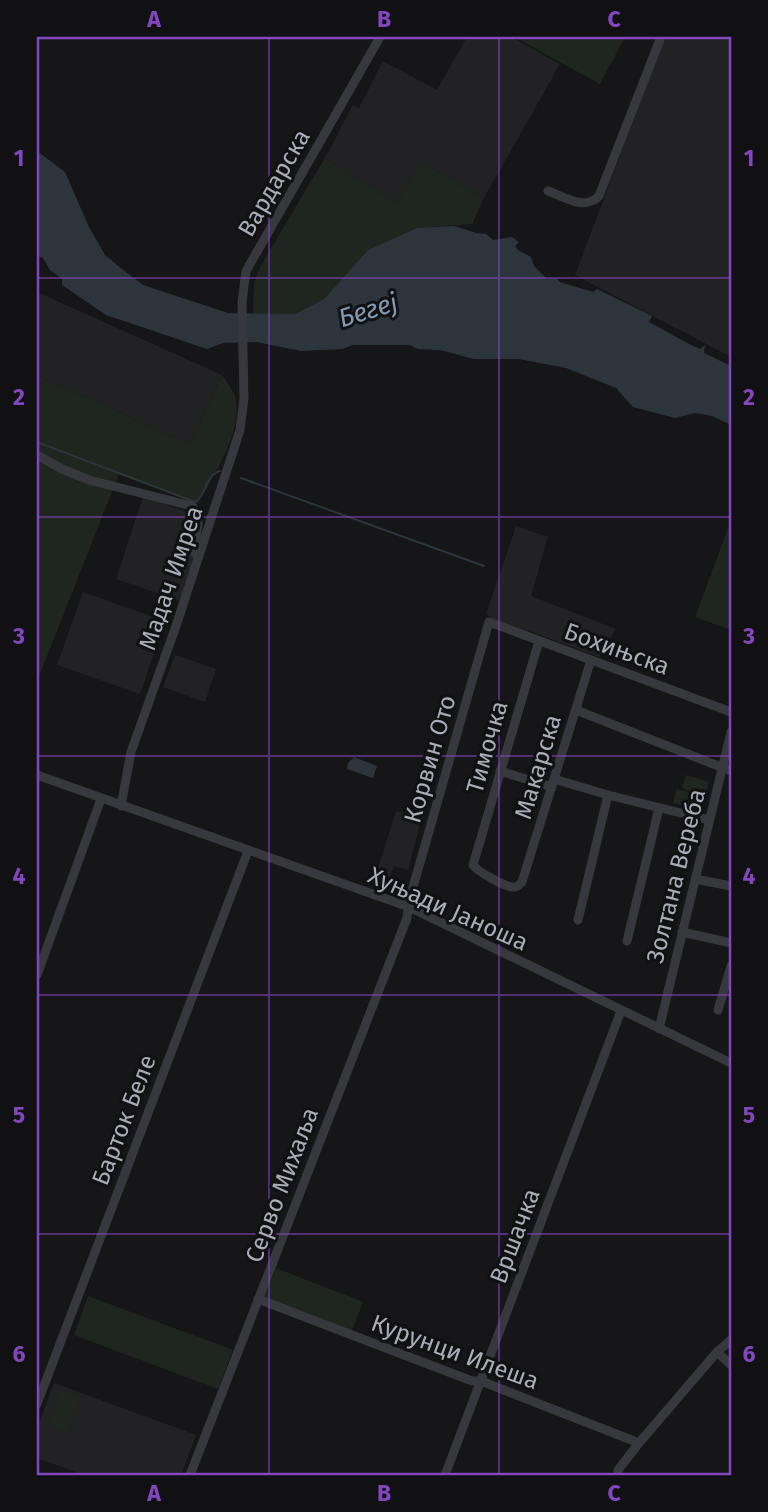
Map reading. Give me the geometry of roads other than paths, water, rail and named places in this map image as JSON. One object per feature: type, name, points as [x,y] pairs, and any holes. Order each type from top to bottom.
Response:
[{"type":"street","name":"Вардарска","points":[[243,360],[243,281],[251,261],[380,37]]},
{"type":"street","points":[[548,191],[585,205],[600,196],[662,37]]},
{"type":"street","name":"Мадач Имреа","points":[[121,806],[131,752],[240,430],[244,398],[243,360]]},
{"type":"street","points":[[37,455],[89,480],[192,506],[199,517],[193,547],[199,557]]},
{"type":"street","name":"Бохињска","points":[[489,622],[731,712]]},
{"type":"street","name":"Корвин Ото","points":[[409,907],[489,622]]},
{"type":"street","name":"Тимочка","points":[[520,884],[510,886],[478,871],[473,865],[539,641]]},
{"type":"street","name":"Макарска","points":[[520,884],[591,660]]},
{"type":"street","points":[[576,710],[727,769]]},
{"type":"street","name":"Золтана Вереба","points":[[659,1029],[709,820],[727,769],[731,732]]},
{"type":"street","points":[[500,771],[709,820]]},
{"type":"street","name":"Хуњади Јаноша","points":[[37,775],[409,907],[731,1063]]},
{"type":"street","points":[[578,920],[608,796]]},
{"type":"street","points":[[37,975],[101,799]]},
{"type":"street","points":[[627,941],[659,808]]},
{"type":"street","name":"Барток Беле","points":[[37,1404],[248,850]]},
{"type":"street","points":[[695,879],[731,886]]},
{"type":"street","name":"Серво Михаља","points":[[190,1475],[409,907]]},
{"type":"street","points":[[682,932],[731,943]]},
{"type":"street","points":[[718,1010],[731,966]]},
{"type":"street","name":"Вршачка","points":[[445,1475],[621,1011]]},
{"type":"street","name":"Курунци Илеша","points":[[258,1299],[472,1381],[481,1381],[639,1443]]},
{"type":"street","points":[[618,1475],[618,1470],[639,1443],[731,1340]]},
{"type":"street","points":[[718,1352],[731,1365]]},
{"type":"water","name":"Бегеј","points":[[37,151],[65,172],[89,227],[105,255],[143,285],[228,313],[295,314],[324,299],[368,250],[417,228],[454,226],[486,234],[493,240],[512,237],[519,242],[515,246],[518,250],[531,257],[534,266],[547,279],[556,278],[560,282],[593,292],[597,289],[652,316],[649,322],[693,346],[700,349],[705,345],[704,353],[731,366],[731,425],[712,416],[695,413],[675,418],[633,407],[616,388],[566,368],[519,359],[474,359],[440,350],[418,349],[410,345],[353,345],[342,349],[301,351],[256,342],[223,343],[207,349],[106,315],[62,285],[62,279],[50,270],[43,258],[37,256]]},
{"type":"water","points":[[354,757],[377,766],[373,778],[347,769],[348,763]]},
{"type":"waterway","points":[[37,442],[195,502],[211,477],[220,471]]},
{"type":"waterway","points":[[241,478],[484,566]]}]
